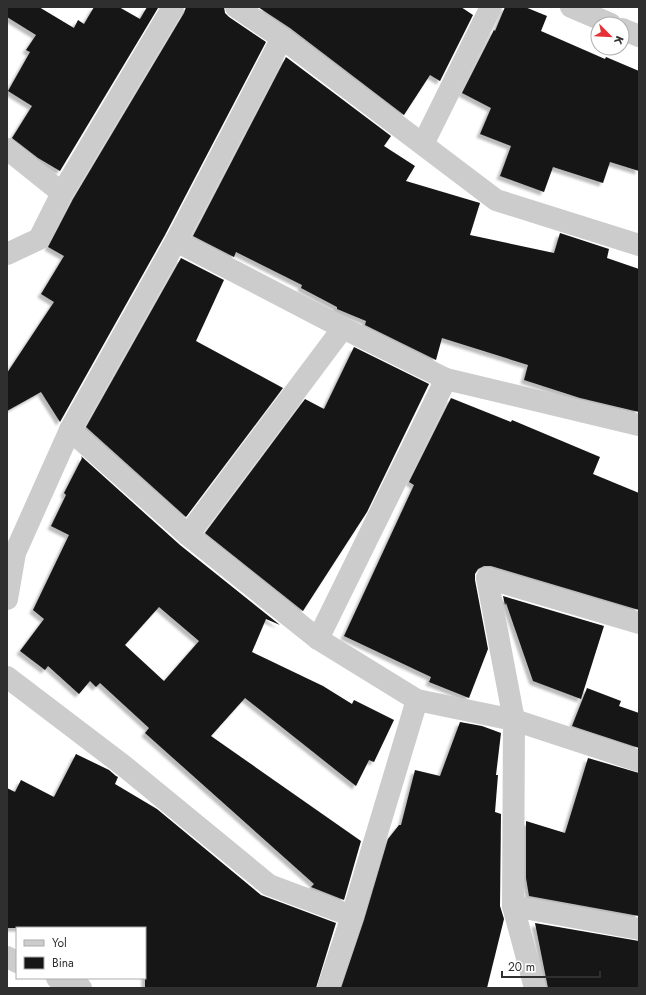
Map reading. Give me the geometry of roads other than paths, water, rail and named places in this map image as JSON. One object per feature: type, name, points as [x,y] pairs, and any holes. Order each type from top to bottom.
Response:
[{"type":"street","points":[[7,254],[38,239],[62,193],[173,7]]},
{"type":"street","points":[[236,7],[282,38],[496,200],[639,245]]},
{"type":"street","points":[[423,144],[491,7]]},
{"type":"street","points":[[571,7],[592,16]]},
{"type":"street","points":[[7,599],[11,545],[70,430],[176,241],[282,38]]},
{"type":"street","points":[[7,149],[62,193]]},
{"type":"street","points":[[176,241],[446,379],[639,425]]},
{"type":"street","points":[[188,535],[344,328]]},
{"type":"street","points":[[318,639],[446,379]]},
{"type":"street","points":[[70,430],[188,535],[318,639],[417,700],[514,720],[639,761]]},
{"type":"street","points":[[535,988],[513,906],[514,720],[487,578],[639,623]]},
{"type":"street","points":[[7,677],[124,766],[269,885],[352,916]]},
{"type":"street","points":[[328,988],[352,916],[417,700]]},
{"type":"street","points":[[513,906],[639,929]]},
{"type":"street","points":[[7,957],[16,962]]},
{"type":"street","points":[[59,979],[81,988]]}]
